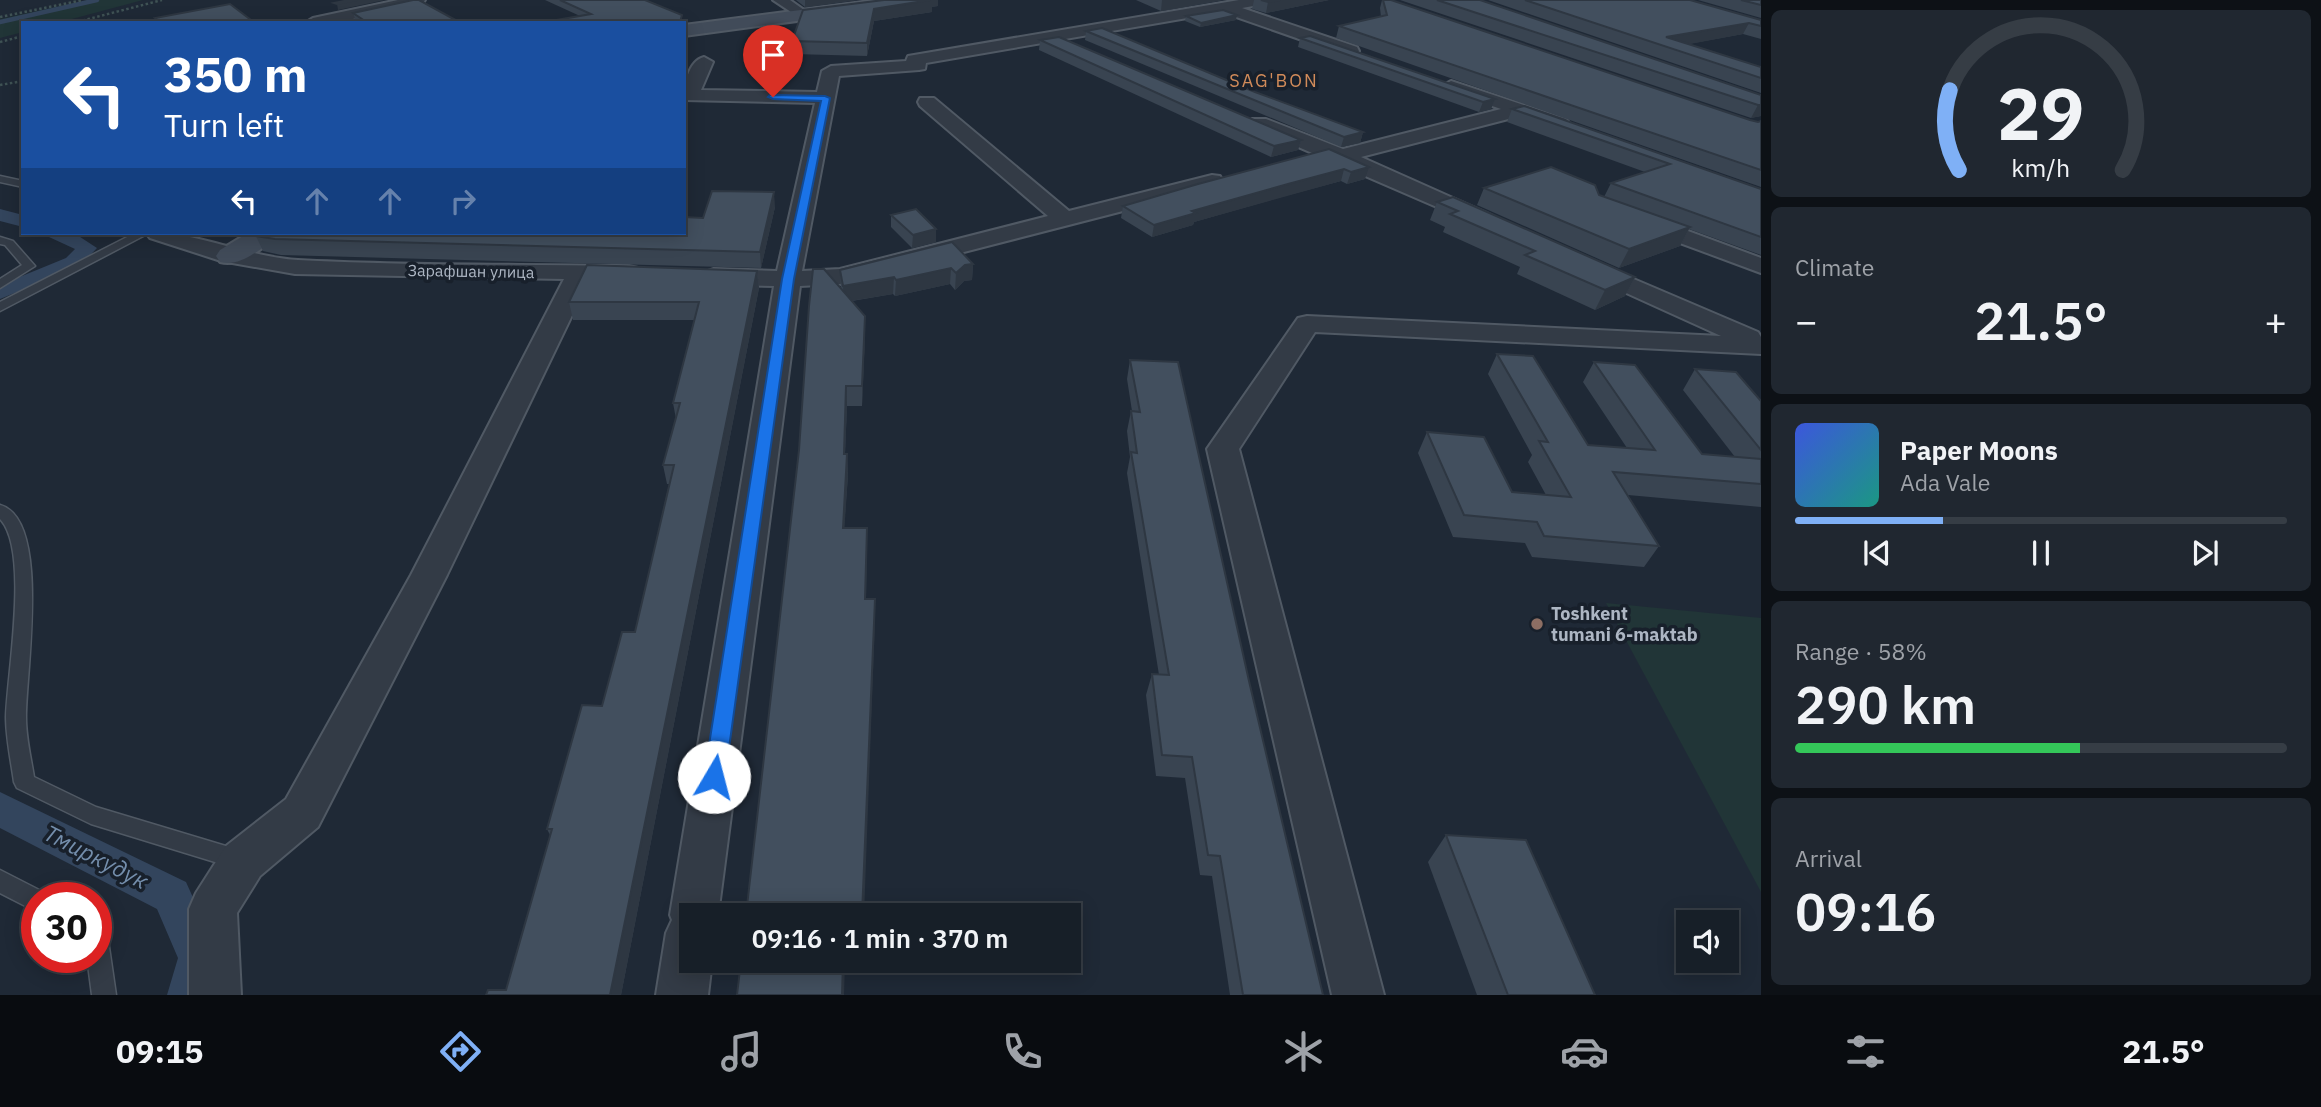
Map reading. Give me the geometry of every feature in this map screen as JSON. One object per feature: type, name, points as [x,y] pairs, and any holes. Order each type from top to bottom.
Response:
[{"type":"street","points":[[322,21],[413,0]]},
{"type":"street","points":[[780,0],[803,15]]},
{"type":"street","points":[[686,32],[917,0]]},
{"type":"street","points":[[1172,0],[1197,11]]},
{"type":"street","points":[[696,903],[788,279],[831,71],[919,65],[914,60],[1265,0]]},
{"type":"street","points":[[1224,7],[1366,56]]},
{"type":"street","points":[[1057,37],[1096,53]]},
{"type":"street","points":[[704,62],[689,95],[825,98]]},
{"type":"street","points":[[1430,78],[1571,128]]},
{"type":"street","points":[[927,102],[1065,219]]},
{"type":"street","points":[[1287,162],[1334,154],[1520,110]]},
{"type":"street","points":[[1237,114],[1506,230]]},
{"type":"street","points":[[691,276],[788,279],[840,276],[1235,175]]},
{"type":"street","points":[[1624,214],[1761,266]]},
{"type":"street","name":"Зарафшан улица","points":[[164,235],[230,256],[295,267],[649,274]]},
{"type":"street","points":[[230,256],[263,235]]},
{"type":"street","points":[[1570,259],[1761,345]]},
{"type":"street","points":[[215,995],[213,909],[243,861],[302,813],[422,587],[524,382],[560,317],[580,272]]},
{"type":"street","points":[[1358,995],[1223,449],[1307,324],[1761,345]]},
{"type":"street","points":[[682,995],[685,973]]},
{"type":"lane","points":[[0,179],[21,184]]},
{"type":"lane","points":[[0,307],[139,235]]},
{"type":"lane","points":[[0,240],[9,243],[29,266],[0,284]]},
{"type":"lane","points":[[0,510],[12,522],[21,552],[24,593],[16,719],[24,782],[91,815],[243,861]]},
{"type":"lane","points":[[0,881],[21,892]]},
{"type":"lane","points":[[101,973],[104,995]]},
{"type":"path","points":[[0,17],[83,0]]},
{"type":"path","points":[[81,21],[162,0]]},
{"type":"path","points":[[0,41],[21,36]]},
{"type":"path","points":[[0,85],[21,81]]},
{"type":"green space","points":[[88,0],[143,0],[64,21],[21,21],[21,33],[0,38],[0,19]]},
{"type":"green space","points":[[1606,603],[1761,618],[1761,892]]},
{"type":"building","points":[[419,0],[457,21],[365,21],[353,13]]},
{"type":"building","points":[[560,0],[645,0],[682,15],[680,21],[551,21],[591,14]]},
{"type":"building","points":[[884,0],[930,0],[874,9],[867,43],[792,41],[803,10]]},
{"type":"building","points":[[1383,0],[1391,0],[1750,120],[1761,121],[1761,170],[1339,26],[1387,15]]},
{"type":"building","points":[[1437,0],[1480,0],[1761,95],[1761,105],[1758,105]]},
{"type":"building","points":[[1525,0],[1690,0],[1761,20],[1761,26],[1749,23],[1666,37],[1761,67],[1761,78]]},
{"type":"building","points":[[1741,0],[1761,0],[1761,5]]},
{"type":"building","points":[[230,4],[252,21],[159,21],[155,18]]},
{"type":"building","points":[[1223,10],[1237,15],[1201,23],[1186,16]]},
{"type":"building","points":[[1102,28],[1255,92],[1363,132],[1344,137],[1086,31]]},
{"type":"building","points":[[1310,36],[1495,99],[1483,102],[1300,38]]},
{"type":"building","points":[[1059,37],[1301,140],[1274,146],[1040,40]]},
{"type":"building","points":[[1524,106],[1761,189],[1761,237],[1611,183],[1670,164],[1512,109]]},
{"type":"building","points":[[1329,149],[1369,167],[1351,172],[1344,169],[1288,184],[1192,211],[1196,213],[1154,225],[1123,206],[1198,184]]},
{"type":"building","points":[[1551,167],[1595,185],[1599,195],[1690,227],[1629,249],[1484,188]]},
{"type":"building","points":[[712,191],[774,192],[760,252],[275,239],[256,236],[686,235],[686,217],[703,218]]},
{"type":"building","points":[[1453,197],[1635,277],[1605,290],[1525,255],[1535,251],[1450,214],[1458,211],[1437,202]]},
{"type":"building","points":[[916,209],[936,229],[913,235],[891,215]]},
{"type":"building","points":[[952,242],[973,264],[965,265],[956,273],[951,268],[896,280],[894,277],[843,286],[840,270]]},
{"type":"building","points":[[587,265],[757,271],[610,995],[486,995],[488,990],[506,990],[552,829],[547,829],[582,705],[602,706],[622,632],[635,632],[674,465],[663,465],[680,403],[673,403],[699,302],[569,302]]},
{"type":"building","points":[[813,269],[824,269],[865,316],[862,386],[846,386],[844,454],[847,454],[843,528],[867,528],[865,599],[875,599],[862,903],[747,903],[799,450]]},
{"type":"building","points":[[1497,354],[1533,356],[1588,445],[1655,450],[1594,362],[1635,365],[1702,454],[1761,459],[1761,484],[1613,472],[1659,546],[1544,536],[1537,522],[1464,515],[1427,432],[1484,437],[1512,492],[1571,497],[1539,441],[1548,442]]},
{"type":"building","points":[[1130,360],[1178,362],[1323,995],[1243,995],[1220,856],[1208,855],[1192,757],[1162,755],[1152,674],[1169,675],[1131,452],[1137,453],[1131,411],[1140,412]]},
{"type":"building","points":[[1695,369],[1736,372],[1761,401],[1761,450]]},
{"type":"building","points":[[1446,835],[1526,840],[1595,995],[1508,995]]},
{"type":"building","points":[[740,973],[843,973],[842,995],[737,995]]},
{"type":"waterway","points":[[0,22],[97,0]]},
{"type":"waterway","name":"Тмиркудук","points":[[0,215],[21,220]]},
{"type":"waterway","name":"Тмиркудук","points":[[0,293],[73,262],[87,248],[62,235]]},
{"type":"waterway","name":"Тмиркудук","points":[[0,809],[172,896],[199,958],[189,995]]},
{"type":"place","name":"Toshkent tumani 6-maktab","points":[[1537,624]]},
{"type":"district","name":"SAG'BON","points":[[1274,81]]},
{"type":"route","points":[[714,777],[788,279],[825,98],[773,97]]}]
